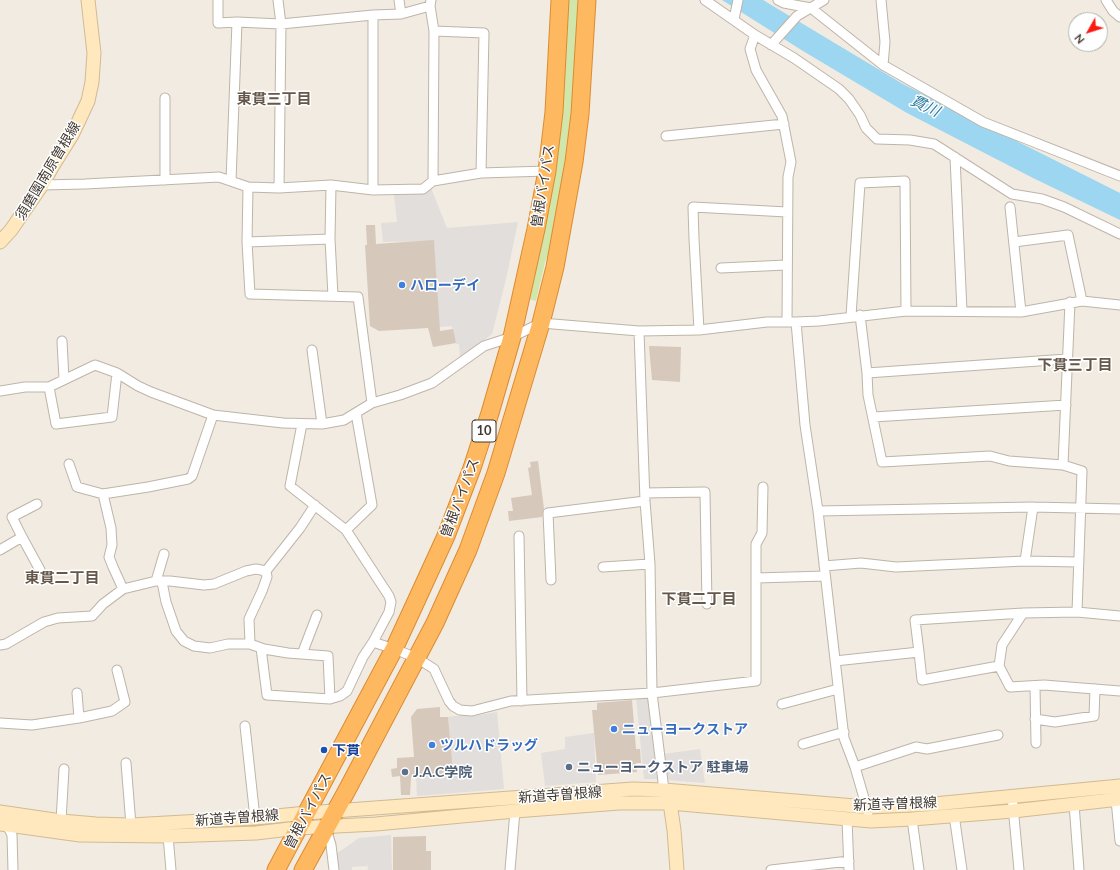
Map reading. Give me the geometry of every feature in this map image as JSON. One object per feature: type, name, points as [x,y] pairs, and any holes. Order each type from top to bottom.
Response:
[{"type":"highway","name":"曽根バイパス","points":[[276,870],[394,648],[446,536],[469,476],[490,413],[512,337],[536,229],[547,171],[554,112],[560,0]]},
{"type":"highway","name":"曽根バイパス","points":[[303,870],[436,622],[468,550],[496,474],[541,324],[555,267],[574,162],[580,114],[587,0]]},
{"type":"main road","name":"須磨園南原曽根線","points":[[0,242],[11,230],[42,185],[72,135],[89,95],[92,82],[94,53],[88,0]]},
{"type":"main road","name":"新道寺曽根線","points":[[0,812],[61,821],[131,825],[255,818],[634,789],[664,790],[867,808],[934,804],[1120,786]]},
{"type":"main road","name":"新道寺曽根線","points":[[3,822],[80,835],[168,836],[256,833],[298,828],[326,828],[384,824],[516,811],[619,804],[670,804],[871,821],[912,820],[1118,800]]},
{"type":"main road","points":[[670,804],[674,830],[677,870]]},
{"type":"street","points":[[218,0],[218,23],[237,22],[280,24],[373,15],[401,14],[430,3],[434,31],[433,181]]},
{"type":"street","points":[[278,0],[280,24],[279,188]]},
{"type":"street","points":[[399,0],[401,14]]},
{"type":"street","points":[[705,0],[735,17],[755,35],[774,43],[839,89],[850,99],[860,114],[866,128],[877,139],[910,140],[934,144],[1012,194],[1042,199],[1064,207],[1120,234]]},
{"type":"street","points":[[735,17],[738,0]]},
{"type":"street","points":[[778,0],[784,3],[811,8],[883,65],[983,122],[1120,176]]},
{"type":"street","points":[[774,43],[797,16],[824,0]]},
{"type":"street","points":[[881,0],[886,42],[883,65]]},
{"type":"street","points":[[1106,0],[1113,11],[1120,17]]},
{"type":"street","points":[[373,15],[373,190]]},
{"type":"street","points":[[231,181],[237,22]]},
{"type":"street","points":[[434,31],[484,34],[481,173]]},
{"type":"street","points":[[755,35],[750,49],[756,70],[782,116],[791,162],[788,177],[786,265],[791,322],[818,511],[844,738],[855,767],[871,821]]},
{"type":"street","points":[[165,98],[165,180]]},
{"type":"street","points":[[666,136],[784,124]]},
{"type":"street","points":[[955,157],[962,311]]},
{"type":"street","points":[[42,185],[219,177],[248,187],[279,188],[331,185],[373,190],[423,189],[433,181],[481,173],[547,171]]},
{"type":"street","points":[[906,311],[905,181],[860,183],[856,316],[867,373],[868,395],[882,462],[990,456],[1009,461],[1063,465],[1082,470],[1077,612]]},
{"type":"street","points":[[331,185],[330,239],[333,296]]},
{"type":"street","points":[[248,187],[247,242],[250,294],[358,297],[372,403]]},
{"type":"street","points":[[699,330],[693,207],[787,212]]},
{"type":"street","points":[[1010,207],[1021,312]]},
{"type":"street","points":[[1014,242],[1068,235],[1082,301]]},
{"type":"street","points":[[247,242],[330,239]]},
{"type":"street","points":[[721,268],[786,265]]},
{"type":"street","points":[[0,391],[25,387],[49,387],[95,365],[117,373],[151,392],[213,415],[283,423],[322,424],[344,420],[372,403],[400,395],[432,383],[484,346],[512,337],[541,324],[639,331],[699,330],[767,322],[791,322],[906,311],[1021,312],[1082,301],[1120,305]]},
{"type":"street","points":[[1063,465],[1070,302]]},
{"type":"street","points":[[639,331],[645,497],[650,564],[652,692],[664,790],[670,804]]},
{"type":"street","points":[[62,341],[64,379]]},
{"type":"street","points":[[312,350],[322,424]]},
{"type":"street","points":[[867,373],[1067,359]]},
{"type":"street","points":[[49,387],[56,424],[112,417],[117,373]]},
{"type":"street","points":[[873,417],[1066,405]]},
{"type":"street","points":[[346,530],[372,505],[356,413]]},
{"type":"street","points":[[69,464],[77,487],[103,494],[188,479],[192,476],[213,415]]},
{"type":"street","points":[[261,648],[267,695],[330,699],[340,696],[347,691],[363,658],[374,642],[389,612],[391,602],[389,596],[346,530],[290,486],[302,424]]},
{"type":"street","points":[[374,642],[394,648],[417,658],[434,669],[448,701],[460,710],[472,711],[511,701],[652,692],[756,681],[756,544],[762,533],[763,487]]},
{"type":"street","points":[[551,580],[548,513],[645,497],[705,492],[707,604]]},
{"type":"street","points":[[103,494],[111,528],[112,545],[109,557],[123,589]]},
{"type":"street","points":[[37,504],[12,517],[40,570]]},
{"type":"street","points":[[250,644],[249,619],[267,577],[266,571],[300,528],[315,505]]},
{"type":"street","points":[[818,511],[1033,507],[1120,509]]},
{"type":"street","points":[[1025,561],[1033,507]]},
{"type":"street","points":[[519,536],[522,701]]},
{"type":"street","points":[[0,550],[22,538]]},
{"type":"street","points":[[164,554],[159,582],[176,630],[184,641],[194,646],[210,648],[228,644],[250,644],[261,648],[288,653],[328,656],[330,699]]},
{"type":"street","points":[[824,566],[861,563],[896,567],[1025,561],[1078,562]]},
{"type":"street","points":[[603,567],[650,564]]},
{"type":"street","points":[[0,646],[44,622],[58,618],[92,616],[103,604],[123,589],[170,581],[204,586],[214,584],[246,571],[256,569],[266,571]]},
{"type":"street","points":[[756,578],[825,576]]},
{"type":"street","points":[[999,666],[922,680],[915,620],[1023,613],[1077,612],[1120,616]]},
{"type":"street","points":[[1023,613],[1002,645],[999,666],[1010,687],[1035,686],[1120,691]]},
{"type":"street","points":[[302,654],[316,615]]},
{"type":"street","points":[[835,661],[919,652]]},
{"type":"street","points":[[0,723],[32,725],[79,718],[112,711],[125,702],[117,670]]},
{"type":"street","points":[[1035,686],[1036,743]]},
{"type":"street","points":[[782,704],[838,689]]},
{"type":"street","points":[[1035,719],[1055,722],[1094,716],[1094,689]]},
{"type":"street","points":[[77,693],[79,718]]},
{"type":"street","points":[[245,726],[255,818]]},
{"type":"street","points":[[803,744],[844,732]]},
{"type":"street","points":[[855,767],[916,748],[927,749],[998,736]]},
{"type":"street","points":[[126,763],[131,825]]},
{"type":"street","points":[[61,821],[64,769]]},
{"type":"street","points":[[1012,796],[1019,870]]},
{"type":"street","points":[[1118,800],[1120,841]]},
{"type":"street","points":[[1074,804],[1079,870]]},
{"type":"street","points":[[510,870],[516,811]]},
{"type":"street","points":[[954,816],[962,870]]},
{"type":"street","points":[[771,870],[849,866],[847,819]]},
{"type":"street","points":[[912,820],[919,870]]},
{"type":"street","points":[[3,822],[12,835],[13,870]]},
{"type":"street","points":[[326,828],[332,845],[334,870]]},
{"type":"street","points":[[168,836],[172,870]]},
{"type":"green space","points":[[567,0],[579,0],[578,37],[569,143],[553,244],[545,262],[536,301],[528,299]]},
{"type":"shaded area","points":[[431,188],[447,228],[518,222],[506,279],[492,334],[460,359],[459,344],[456,344],[452,326],[439,327],[434,241],[383,242],[381,223],[397,222],[394,195],[422,193]]},
{"type":"shaded area","name":"ニューヨークストア 駐車場","points":[[636,697],[644,697],[648,700],[657,779],[644,779]]},
{"type":"shaded area","points":[[497,712],[504,789],[417,796],[416,776],[452,773],[448,717],[463,715],[474,716]]},
{"type":"shaded area","name":"ニューヨークストア 駐車場","points":[[594,733],[596,782],[545,786],[541,753],[565,749],[565,737]]},
{"type":"shaded area","name":"ニューヨークストア 駐車場","points":[[700,749],[705,783],[667,780],[664,754]]},
{"type":"shaded area","points":[[391,835],[392,870],[368,870],[367,862],[367,866],[352,867],[352,870],[337,870],[336,854],[359,838]]},
{"type":"water","name":"貫川","points":[[722,0],[763,0],[903,84],[1120,193],[1120,220],[1033,178],[907,113],[803,51]]},
{"type":"building","name":"ハローデイ","points":[[366,225],[375,225],[376,244],[434,240],[440,331],[453,329],[456,343],[433,347],[428,328],[379,331],[370,326],[365,245],[367,245]]},
{"type":"building","points":[[649,346],[681,347],[680,382],[652,380]]},
{"type":"building","points":[[538,461],[544,509],[542,517],[509,521],[508,511],[513,511],[511,498],[532,495],[528,468],[531,467],[530,462]]},
{"type":"building","name":"ニューヨークストア","points":[[632,700],[636,749],[640,749],[641,763],[636,763],[637,772],[598,775],[592,710],[597,710],[597,703]]},
{"type":"building","name":"ツルハドラッグ","points":[[440,707],[440,717],[448,717],[453,773],[411,777],[410,795],[401,795],[400,776],[392,777],[391,769],[397,768],[397,758],[414,757],[411,717],[417,709]]},
{"type":"building","points":[[426,836],[426,851],[431,851],[431,870],[393,870],[393,837]]},
{"type":"place","name":"ハローデイ","points":[[402,285]]},
{"type":"place","name":"ニューヨークストア","points":[[614,729]]},
{"type":"place","name":"ツルハドラッグ","points":[[432,745]]},
{"type":"place","name":"下貫","points":[[324,750]]},
{"type":"place","name":"ニューヨークストア 駐車場","points":[[569,767]]},
{"type":"place","name":"J.A.C学院","points":[[405,772]]},
{"type":"district","name":"東貫三丁目","points":[[274,99]]},
{"type":"district","name":"下貫三丁目","points":[[1075,365]]},
{"type":"district","name":"東貫二丁目","points":[[62,578]]},
{"type":"district","name":"下貫二丁目","points":[[699,599]]}]
